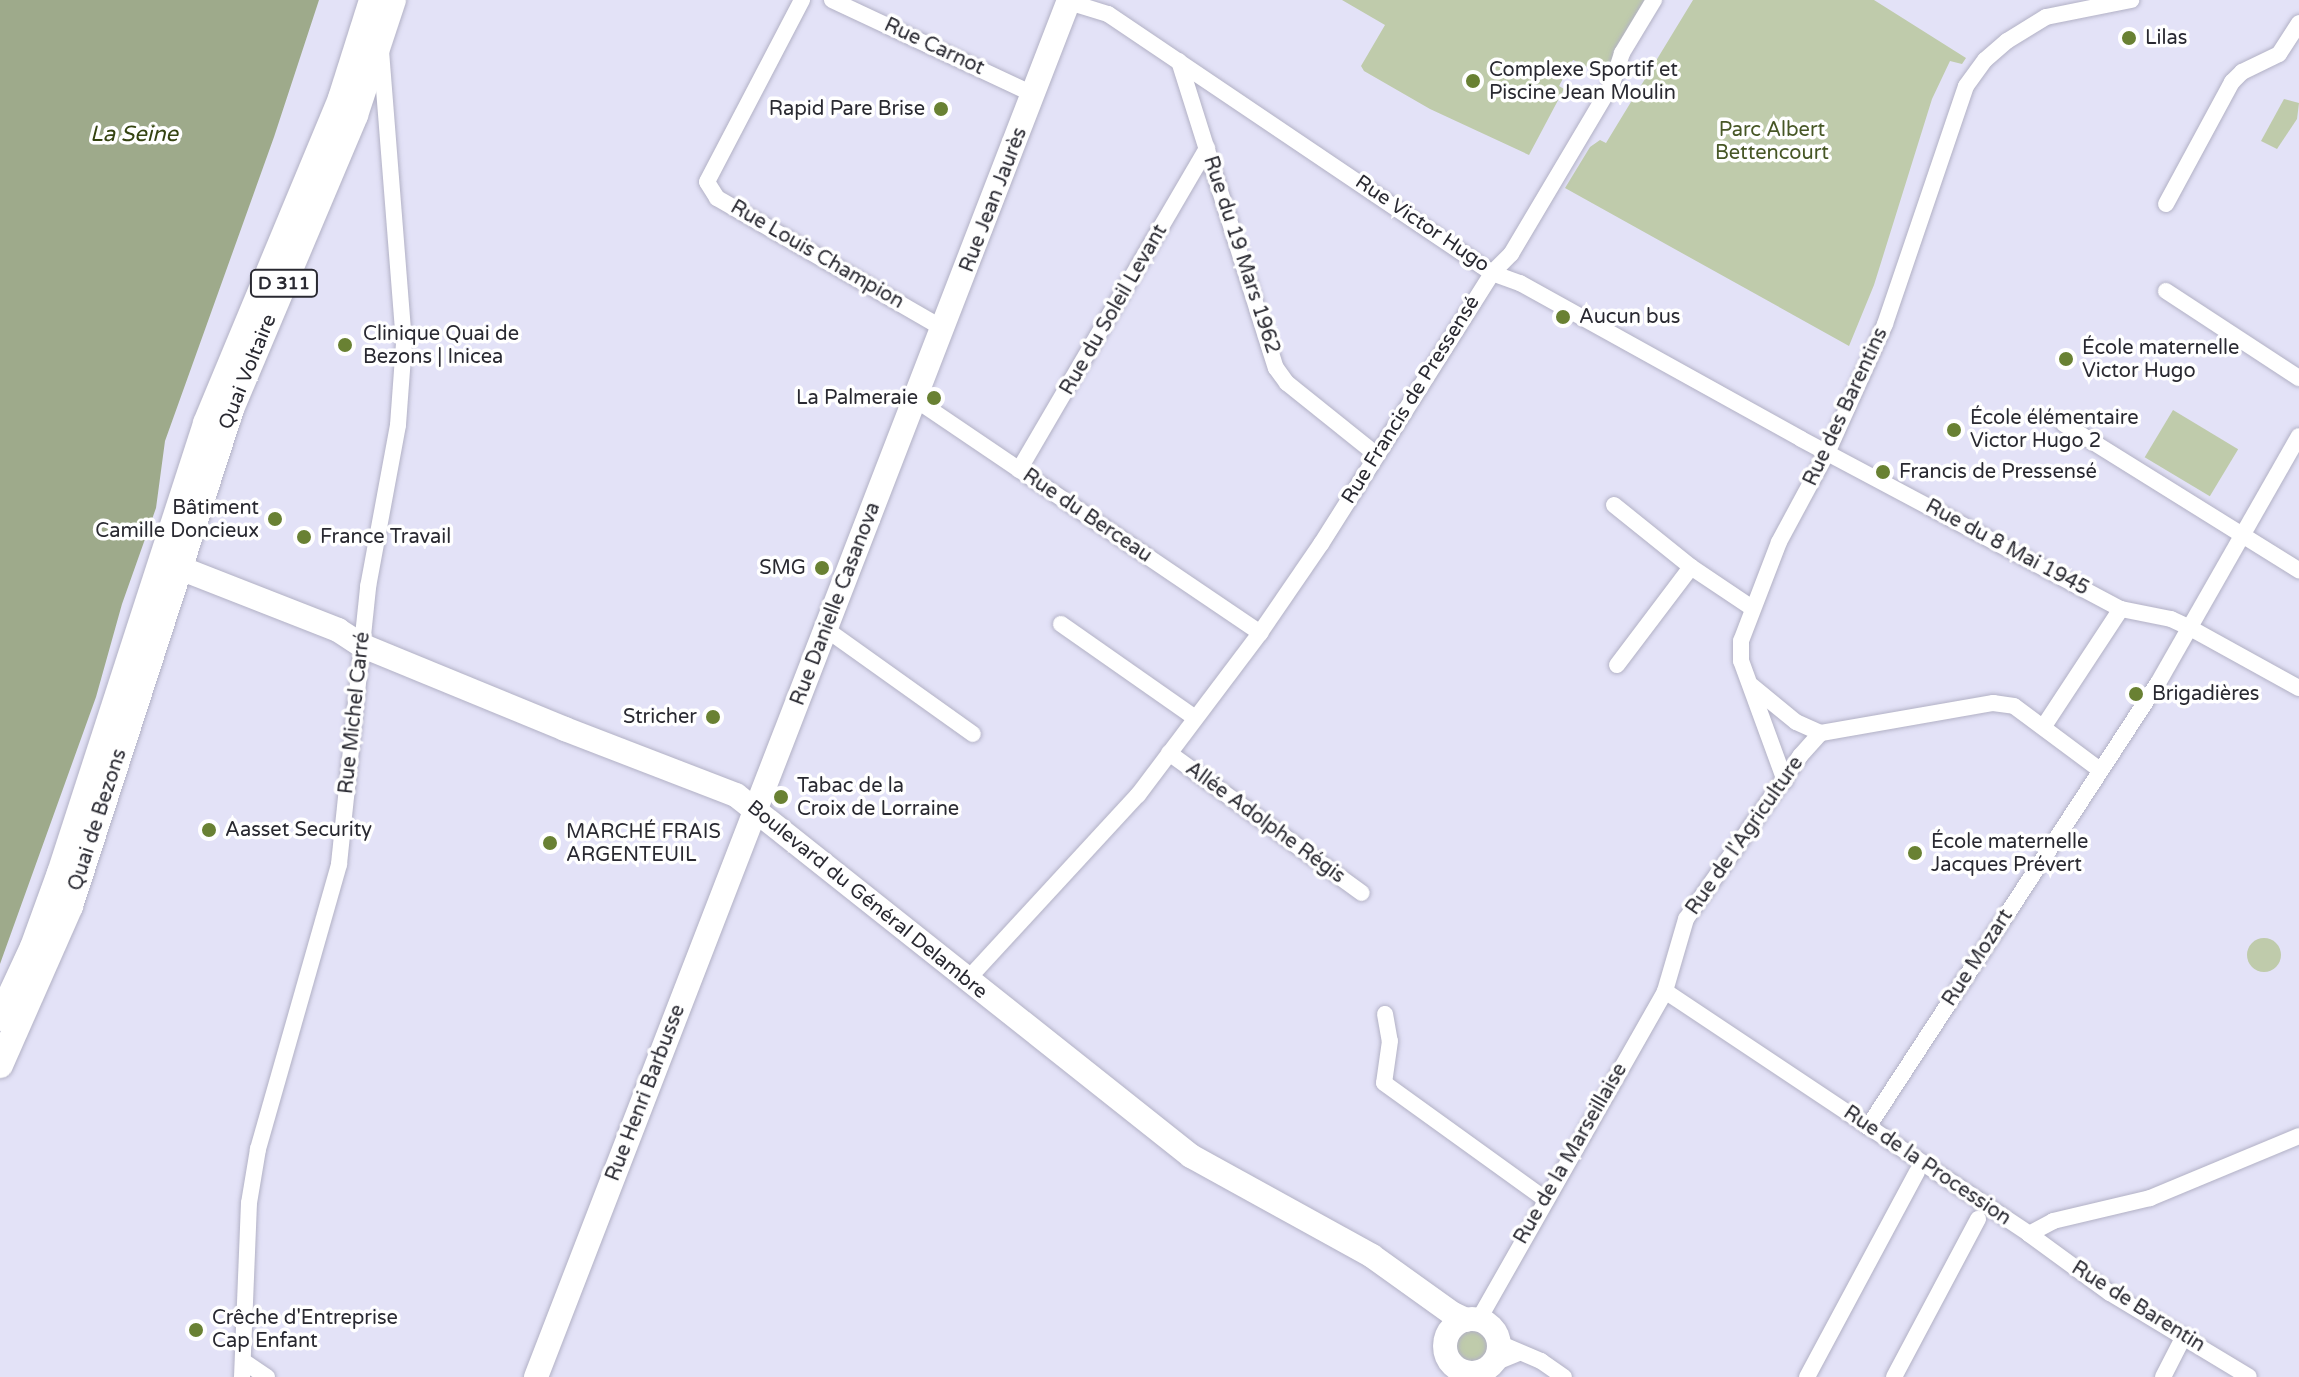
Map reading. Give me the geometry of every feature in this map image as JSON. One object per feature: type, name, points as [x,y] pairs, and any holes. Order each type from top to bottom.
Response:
[{"type":"main road","name":"Quai Voltaire","points":[[169,567],[171,531],[206,423],[335,112],[372,0]]},
{"type":"main road","name":"Quai Voltaire","points":[[169,567],[231,409],[355,115],[393,0]]},
{"type":"main road","name":"Quai de Bezons","points":[[0,1018],[33,947],[60,873],[147,606],[169,567]]},
{"type":"main road","name":"Quai de Bezons","points":[[0,1065],[70,906],[169,567]]},
{"type":"street","name":"Rue Louis Champion","points":[[802,0],[707,182],[717,198],[944,329]]},
{"type":"street","name":"Rue Carnot","points":[[832,0],[1035,95]]},
{"type":"street","name":"Rue Francis de Pressensé","points":[[967,980],[1138,795],[1260,633],[1492,273],[1511,254],[1612,84],[1622,53],[1654,0]]},
{"type":"street","name":"Rue des Barentins","points":[[1785,781],[1741,661],[1741,641],[1779,542],[1828,451],[1890,311],[1966,86],[1985,60],[2007,41],[2046,17],[2131,0]]},
{"type":"street","name":"Rue Jean Jaurès","points":[[915,399],[1070,1]]},
{"type":"street","name":"Rue Victor Hugo","points":[[1070,1],[1108,14],[1492,273],[1520,283],[1774,425],[1828,451]]},
{"type":"street","points":[[2166,204],[2232,82],[2242,72],[2279,54],[2299,23]]},
{"type":"street","name":"Rue Michel Carré","points":[[242,1369],[249,1203],[258,1149],[339,864],[368,587],[398,425],[404,343],[380,40]]},
{"type":"street","name":"Rue du 19 Mars 1962","points":[[1179,61],[1276,368],[1287,383],[1377,455]]},
{"type":"street","name":"Rue du Soleil Levant","points":[[1019,470],[1207,148]]},
{"type":"street","points":[[2166,291],[2299,378]]},
{"type":"street","name":"Rue du Berceau","points":[[915,399],[1260,633]]},
{"type":"street","name":"Rue Danielle Casanova","points":[[757,808],[915,399]]},
{"type":"street","points":[[2064,424],[2299,570]]},
{"type":"street","points":[[2192,629],[2298,440]]},
{"type":"street","name":"Rue du 8 Mai 1945","points":[[1828,451],[2121,609],[2171,619],[2299,688]]},
{"type":"street","points":[[1614,505],[1691,567],[1752,608]]},
{"type":"street","name":"Boulevard du Général Delambre","points":[[169,567],[338,630],[363,646],[736,795],[757,808],[967,980],[1191,1156],[1372,1256],[1472,1320]]},
{"type":"street","points":[[1617,665],[1691,567]]},
{"type":"street","points":[[2044,726],[2121,609]]},
{"type":"street","points":[[1061,624],[1195,718]]},
{"type":"street","name":"Rue Mozart","points":[[1868,1127],[2192,629]]},
{"type":"street","points":[[827,630],[973,734]]},
{"type":"street","points":[[1752,686],[1796,722],[1821,733],[1993,703],[2014,706],[2100,770]]},
{"type":"street","name":"Rue de l'Agriculture","points":[[1665,991],[1686,919],[1800,756],[1821,733]]},
{"type":"street","name":"Allée Adolphe Régis","points":[[1169,753],[1362,893]]},
{"type":"street","name":"Rue Henri Barbusse","points":[[536,1377],[757,808]]},
{"type":"street","name":"Rue de la Procession","points":[[1665,991],[1868,1127],[1982,1212],[2029,1234],[2053,1221],[2150,1198],[2299,1136]]},
{"type":"street","name":"Rue de la Marseillaise","points":[[1472,1320],[1665,991]]},
{"type":"street","points":[[1385,1014],[1390,1041],[1384,1083],[1545,1199]]},
{"type":"street","points":[[1807,1377],[1919,1168]]},
{"type":"street","points":[[1894,1377],[1982,1212]]},
{"type":"street","name":"Rue de Barentin","points":[[2029,1234],[2110,1293],[2249,1377]]},
{"type":"street","name":"Boulevard du Général Delambre","points":[[1416,1287],[1439,1316],[1447,1336]]},
{"type":"street","points":[[1496,1361],[1495,1331],[1472,1320],[1453,1327],[1447,1336],[1446,1354],[1460,1373],[1472,1373],[1496,1361],[1541,1361],[1564,1377]]},
{"type":"street","points":[[2163,1377],[2184,1336]]},
{"type":"street","points":[[242,1369],[267,1377]]},
{"type":"green space","name":"Complexe Sportif et Piscine Jean Moulin","points":[[1342,0],[1646,0],[1604,75],[1573,60],[1559,86],[1564,89],[1529,155],[1430,109],[1364,71],[1361,66],[1385,25]]},
{"type":"green space","name":"Parc Albert Bettencourt","points":[[1693,0],[1874,0],[1966,58],[1962,64],[1950,61],[1932,99],[1874,285],[1849,346],[1565,188],[1590,147],[1600,140],[1606,143]]},
{"type":"green space","points":[[2284,99],[2299,103],[2297,119],[2277,149],[2261,141]]},
{"type":"green space","points":[[2173,410],[2238,449],[2210,496],[2145,457]]},
{"type":"green space","points":[[2264,938],[2276,943],[2281,955],[2276,967],[2264,972],[2252,967],[2247,955],[2252,943]]},
{"type":"green space","points":[[1473,1329],[1485,1334],[1490,1346],[1485,1358],[1473,1363],[1461,1358],[1456,1346],[1461,1334]]},
{"type":"water","name":"La Seine","points":[[0,0],[319,0],[274,137],[165,441],[156,508],[122,604],[96,697],[0,964]]},
{"type":"place","name":"Lilas","points":[[2129,38]]},
{"type":"place","name":"Complexe Sportif et Piscine Jean Moulin","points":[[1473,81]]},
{"type":"place","name":"Rapid Pare Brise","points":[[941,109]]},
{"type":"place","name":"Aucun bus","points":[[1563,317]]},
{"type":"place","name":"Clinique Quai de Bezons | Inicea","points":[[345,345]]},
{"type":"place","name":"École maternelle Victor Hugo","points":[[2066,359]]},
{"type":"place","name":"La Palmeraie","points":[[934,398]]},
{"type":"place","name":"École élémentaire Victor Hugo 2","points":[[1954,430]]},
{"type":"place","name":"Francis de Pressensé","points":[[1883,472]]},
{"type":"place","name":"Bâtiment Camille Doncieux","points":[[275,519]]},
{"type":"place","name":"France Travail","points":[[304,537]]},
{"type":"place","name":"SMG","points":[[822,568]]},
{"type":"place","name":"Brigadières","points":[[2136,694]]},
{"type":"place","name":"Stricher","points":[[713,717]]},
{"type":"place","name":"Tabac de la Croix de Lorraine","points":[[781,797]]},
{"type":"place","name":"Aasset Security","points":[[209,830]]},
{"type":"place","name":"MARCHÉ FRAIS ARGENTEUIL","points":[[550,843]]},
{"type":"place","name":"École maternelle Jacques Prévert","points":[[1915,853]]},
{"type":"place","name":"Crêche d'Entreprise Cap Enfant","points":[[196,1330]]}]
